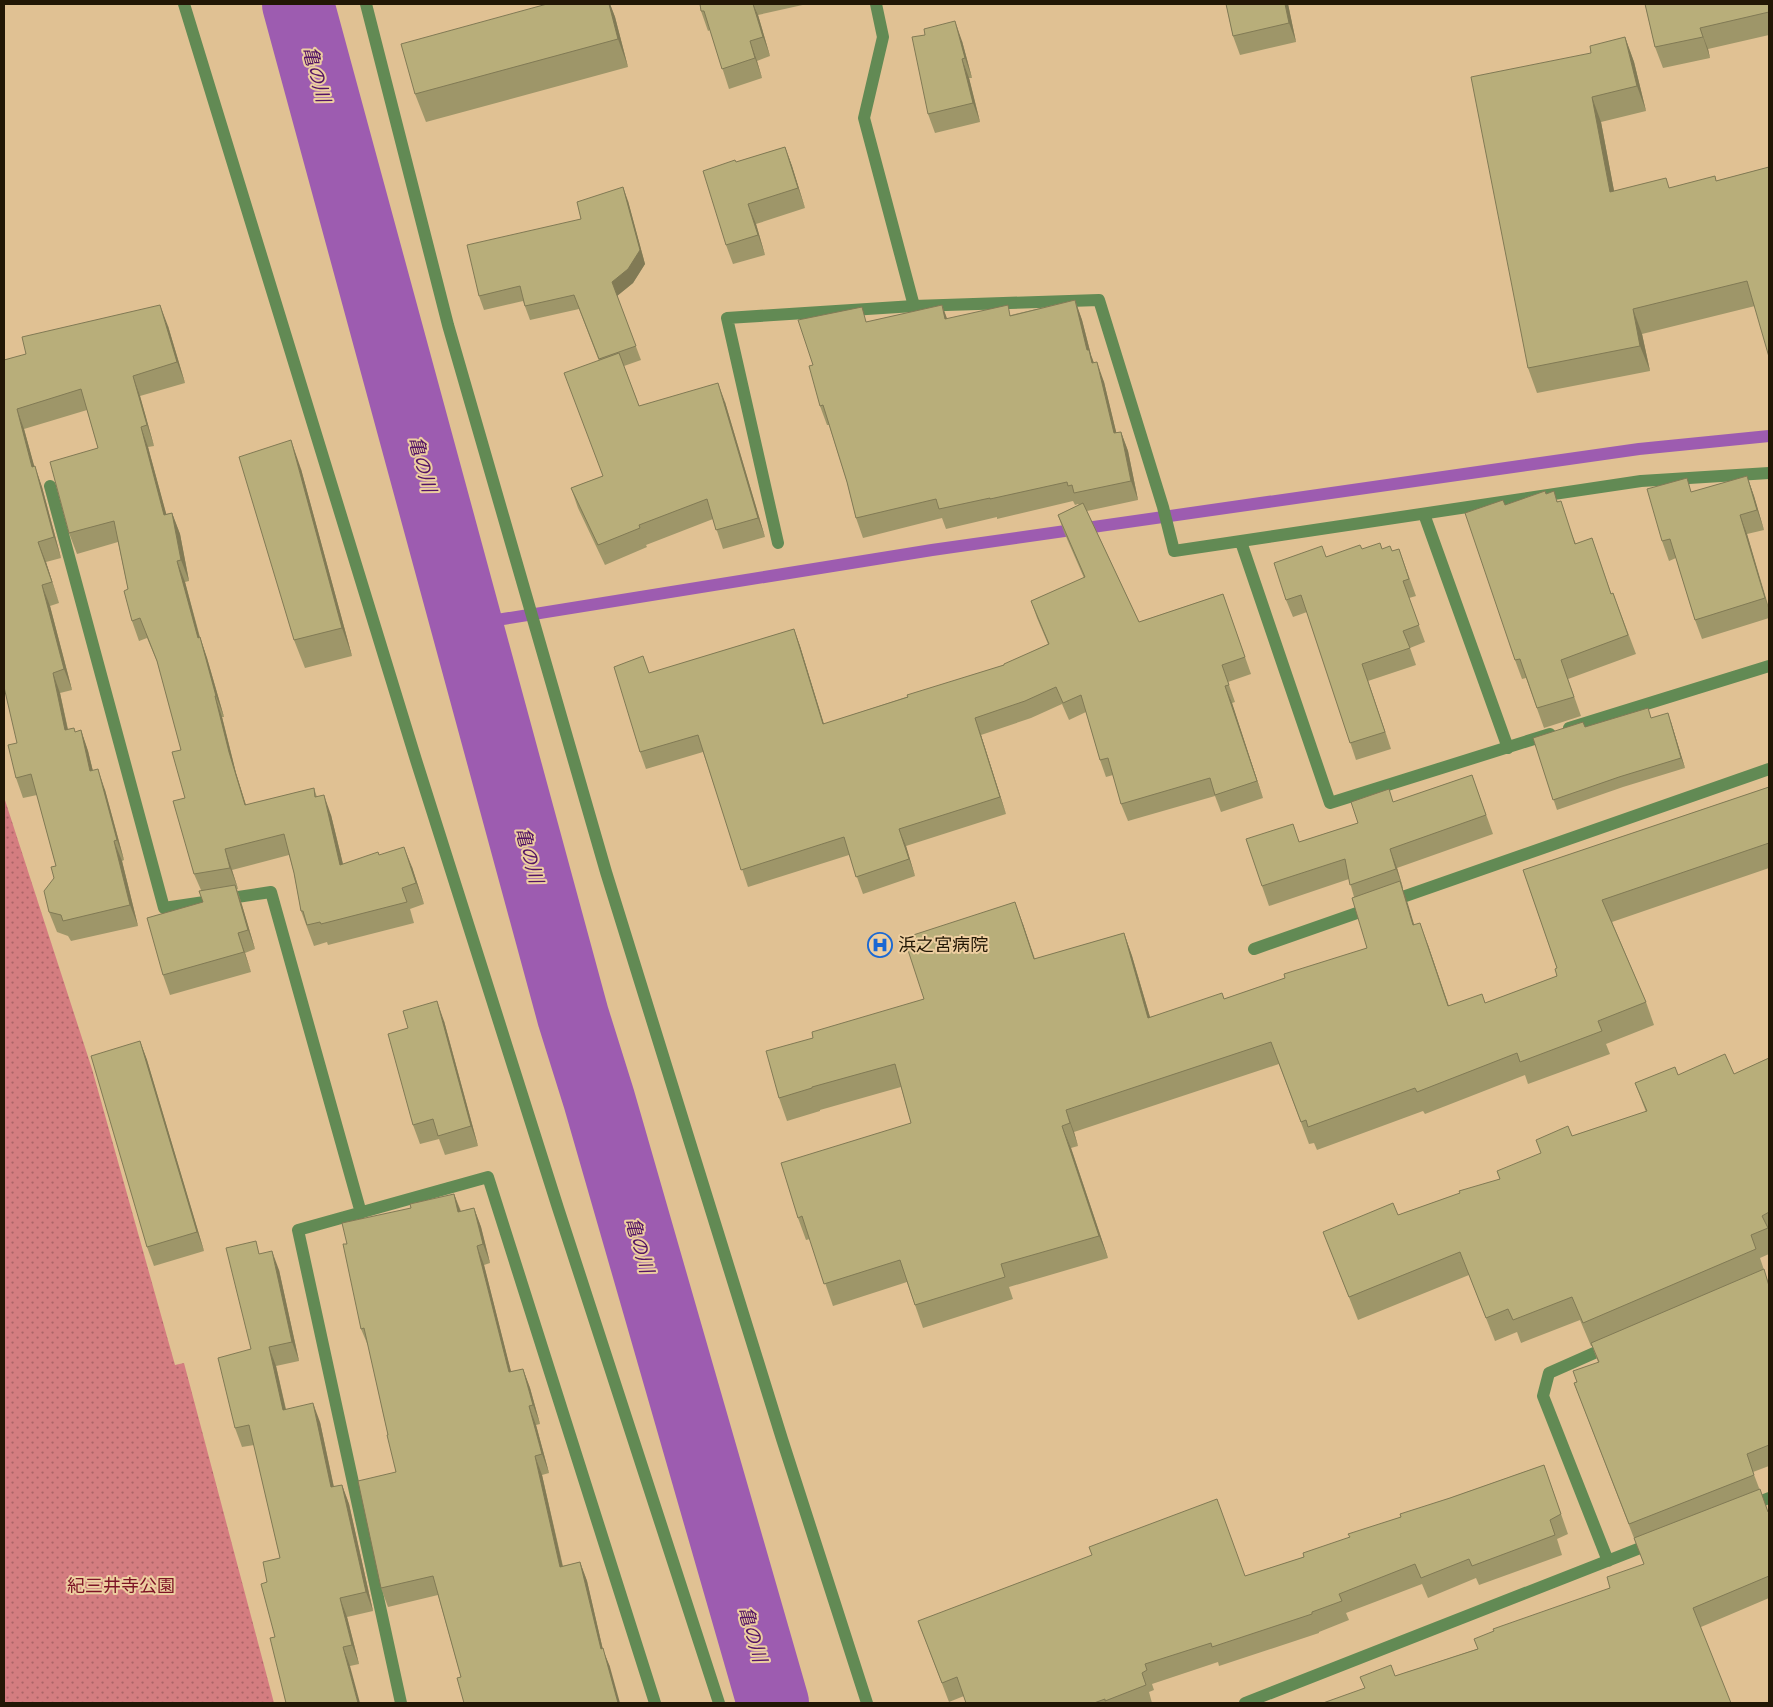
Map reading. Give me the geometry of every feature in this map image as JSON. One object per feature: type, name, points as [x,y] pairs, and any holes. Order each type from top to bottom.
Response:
[{"type":"street","points":[[184,4],[416,760],[561,1217],[719,1703]]},
{"type":"street","points":[[366,4],[448,325],[609,881],[782,1439],[868,1703]]},
{"type":"street","points":[[876,4],[883,36],[864,118],[914,306]]},
{"type":"street","points":[[778,543],[727,318],[914,306],[1099,300],[1163,507],[1174,551],[1641,481],[1769,473]]},
{"type":"street","points":[[50,486],[164,908],[271,892],[361,1213]]},
{"type":"street","points":[[1424,514],[1508,748]]},
{"type":"street","points":[[1241,542],[1330,803],[1769,666]]},
{"type":"street","points":[[1254,949],[1769,769]]},
{"type":"street","points":[[401,1703],[298,1230],[488,1177],[655,1703]]},
{"type":"street","points":[[1608,1561],[1543,1396],[1549,1373],[1622,1341]]},
{"type":"street","points":[[1734,1512],[1769,1498]]},
{"type":"street","points":[[1246,1703],[1662,1540]]},
{"type":"green space","name":"紀三井寺公園","points":[[4,797],[92,1069],[175,1365],[184,1363],[274,1703],[4,1703]]},
{"type":"building","points":[[547,4],[609,4],[618,39],[415,94],[401,44]]},
{"type":"building","points":[[700,4],[753,4],[763,37],[750,41],[755,58],[722,69],[704,11],[701,11]]},
{"type":"building","points":[[1226,4],[1285,4],[1289,23],[1233,36]]},
{"type":"building","points":[[1645,4],[1769,4],[1769,12],[1700,28],[1703,37],[1655,47]]},
{"type":"building","points":[[955,21],[965,58],[962,59],[973,103],[928,114],[912,37],[925,35],[924,29]]},
{"type":"building","points":[[1625,37],[1637,86],[1592,97],[1610,192],[1666,178],[1669,188],[1715,176],[1716,181],[1769,167],[1769,357],[1747,281],[1633,309],[1640,346],[1528,368],[1471,77],[1591,53],[1590,46]]},
{"type":"building","points":[[785,147],[798,188],[748,204],[758,235],[726,245],[703,171],[735,160],[736,162]]},
{"type":"building","points":[[623,187],[640,250],[628,269],[612,282],[636,346],[599,359],[574,295],[525,306],[520,286],[479,296],[467,245],[581,219],[577,202]]},
{"type":"building","points":[[1075,300],[1087,350],[1089,350],[1092,363],[1097,362],[1114,433],[1121,432],[1131,481],[1074,493],[1072,485],[1068,486],[1067,482],[939,509],[936,499],[856,518],[823,405],[820,406],[809,366],[813,365],[798,320],[862,307],[866,322],[942,305],[945,319],[1008,305],[1010,316]]},
{"type":"building","points":[[160,305],[177,362],[133,376],[147,425],[141,427],[164,515],[172,513],[181,560],[177,561],[198,638],[200,637],[229,752],[245,805],[314,788],[315,797],[324,795],[340,865],[378,852],[379,855],[404,847],[416,883],[402,888],[407,902],[321,924],[320,922],[307,925],[303,911],[301,911],[284,834],[225,849],[230,868],[194,874],[173,801],[185,798],[172,752],[181,750],[157,661],[140,618],[132,621],[124,591],[128,589],[114,521],[69,533],[50,462],[98,448],[81,389],[17,409],[32,467],[35,466],[54,537],[38,542],[52,582],[42,585],[64,669],[53,673],[65,730],[74,728],[75,732],[81,730],[90,771],[98,769],[117,840],[114,841],[130,905],[63,921],[61,915],[49,912],[44,891],[54,878],[51,867],[56,866],[31,774],[16,778],[8,745],[17,743],[4,687],[4,360],[26,354],[22,337]]},
{"type":"building","points":[[619,353],[639,406],[718,383],[758,518],[716,530],[707,499],[639,525],[640,528],[598,545],[571,488],[603,476],[564,373]]},
{"type":"building","points":[[291,440],[342,628],[294,640],[239,457]]},
{"type":"building","points":[[1747,476],[1757,510],[1740,515],[1765,598],[1695,620],[1670,539],[1662,541],[1647,489],[1687,478],[1691,492]]},
{"type":"building","points":[[1545,491],[1546,494],[1554,491],[1557,502],[1561,501],[1575,544],[1592,538],[1611,594],[1613,593],[1628,635],[1561,660],[1574,697],[1537,708],[1520,659],[1515,660],[1465,513],[1503,500],[1505,505]]},
{"type":"building","points":[[1083,503],[1139,622],[1223,594],[1245,657],[1222,665],[1229,685],[1225,686],[1257,781],[1215,795],[1210,778],[1121,804],[1108,758],[1100,760],[1081,695],[1063,703],[1056,687],[1025,701],[975,718],[1000,797],[899,829],[909,859],[856,877],[844,837],[741,870],[698,735],[640,752],[614,667],[643,656],[649,673],[794,629],[823,724],[908,697],[907,695],[1004,665],[1049,644],[1031,601],[1085,577],[1058,515]]},
{"type":"building","points":[[1380,543],[1382,549],[1390,546],[1392,551],[1399,549],[1409,579],[1403,581],[1419,625],[1403,631],[1410,648],[1362,664],[1385,732],[1350,743],[1301,595],[1286,600],[1274,563],[1322,546],[1326,557],[1360,545],[1362,549]]},
{"type":"building","points":[[1648,708],[1651,718],[1668,713],[1681,758],[1553,800],[1533,738],[1583,722],[1585,727]]},
{"type":"building","points":[[1472,775],[1486,815],[1390,849],[1396,869],[1350,885],[1345,859],[1262,886],[1246,839],[1293,824],[1299,842],[1358,823],[1351,802],[1389,789],[1393,802]]},
{"type":"building","points":[[1769,787],[1769,843],[1602,900],[1646,1002],[1598,1021],[1602,1031],[1520,1062],[1517,1053],[1417,1092],[1415,1088],[1308,1127],[1306,1120],[1301,1122],[1271,1042],[1066,1110],[1070,1123],[1062,1126],[1099,1236],[1001,1264],[1005,1277],[915,1305],[900,1260],[824,1284],[802,1216],[798,1218],[781,1163],[911,1123],[895,1064],[779,1098],[766,1051],[813,1038],[812,1032],[924,999],[904,938],[1015,902],[1034,959],[1124,933],[1148,1018],[1222,993],[1224,999],[1285,978],[1284,974],[1367,948],[1352,898],[1400,881],[1413,925],[1420,923],[1448,1006],[1482,994],[1485,1003],[1557,976],[1555,969],[1557,968],[1523,870]]},
{"type":"building","points":[[235,885],[248,930],[238,933],[244,952],[163,975],[147,918],[203,902],[199,891]]},
{"type":"building","points":[[437,1001],[471,1126],[438,1136],[433,1119],[413,1125],[388,1034],[408,1028],[403,1011]]},
{"type":"building","points":[[140,1041],[197,1232],[147,1247],[91,1056]]},
{"type":"building","points":[[1725,1054],[1734,1074],[1769,1058],[1769,1212],[1762,1216],[1768,1228],[1751,1235],[1756,1249],[1583,1323],[1572,1297],[1513,1320],[1508,1309],[1486,1318],[1460,1252],[1349,1297],[1323,1232],[1393,1203],[1398,1215],[1460,1193],[1459,1191],[1500,1179],[1497,1171],[1541,1153],[1536,1140],[1568,1126],[1572,1136],[1647,1111],[1635,1083],[1675,1067],[1678,1075]]},
{"type":"building","points":[[454,1194],[458,1212],[474,1208],[483,1244],[477,1246],[509,1372],[523,1369],[533,1405],[529,1406],[542,1454],[535,1456],[560,1567],[580,1562],[601,1649],[603,1648],[618,1703],[464,1703],[457,1678],[461,1677],[433,1576],[381,1588],[358,1481],[396,1472],[364,1328],[361,1329],[343,1244],[347,1244],[342,1223],[411,1208],[410,1204]]},
{"type":"building","points":[[256,1241],[259,1254],[272,1251],[292,1342],[269,1347],[283,1410],[313,1403],[331,1487],[342,1485],[366,1592],[340,1598],[352,1645],[343,1647],[358,1703],[286,1703],[270,1638],[275,1637],[261,1584],[267,1582],[263,1562],[280,1558],[249,1425],[235,1428],[218,1358],[251,1349],[226,1248]]},
{"type":"building","points":[[1764,1269],[1769,1286],[1769,1445],[1747,1454],[1754,1475],[1629,1524],[1574,1383],[1577,1382],[1573,1371],[1599,1362],[1591,1343]]},
{"type":"building","points":[[1544,1465],[1561,1514],[1550,1520],[1555,1535],[1472,1566],[1469,1559],[1421,1578],[1415,1564],[1339,1594],[1342,1601],[1312,1612],[1312,1614],[1212,1647],[1211,1643],[1145,1664],[1147,1670],[1142,1673],[1146,1685],[1105,1701],[1105,1699],[1094,1703],[966,1703],[957,1677],[942,1683],[918,1621],[1092,1555],[1089,1547],[1217,1499],[1245,1576],[1304,1557],[1303,1553],[1350,1537],[1348,1534],[1401,1517],[1400,1514]]},
{"type":"building","points":[[1760,1489],[1769,1512],[1769,1576],[1693,1608],[1731,1703],[1323,1703],[1365,1688],[1360,1677],[1391,1665],[1395,1676],[1478,1649],[1474,1639],[1494,1631],[1493,1629],[1610,1588],[1607,1577],[1644,1564],[1634,1538]]},
{"type":"waterway","name":"亀の川","points":[[298,4],[573,1016],[599,1099],[773,1703]]},
{"type":"waterway","points":[[466,625],[932,550],[1639,449],[1769,436]]},
{"type":"place","name":"浜之宮病院","points":[[880,945]]}]
